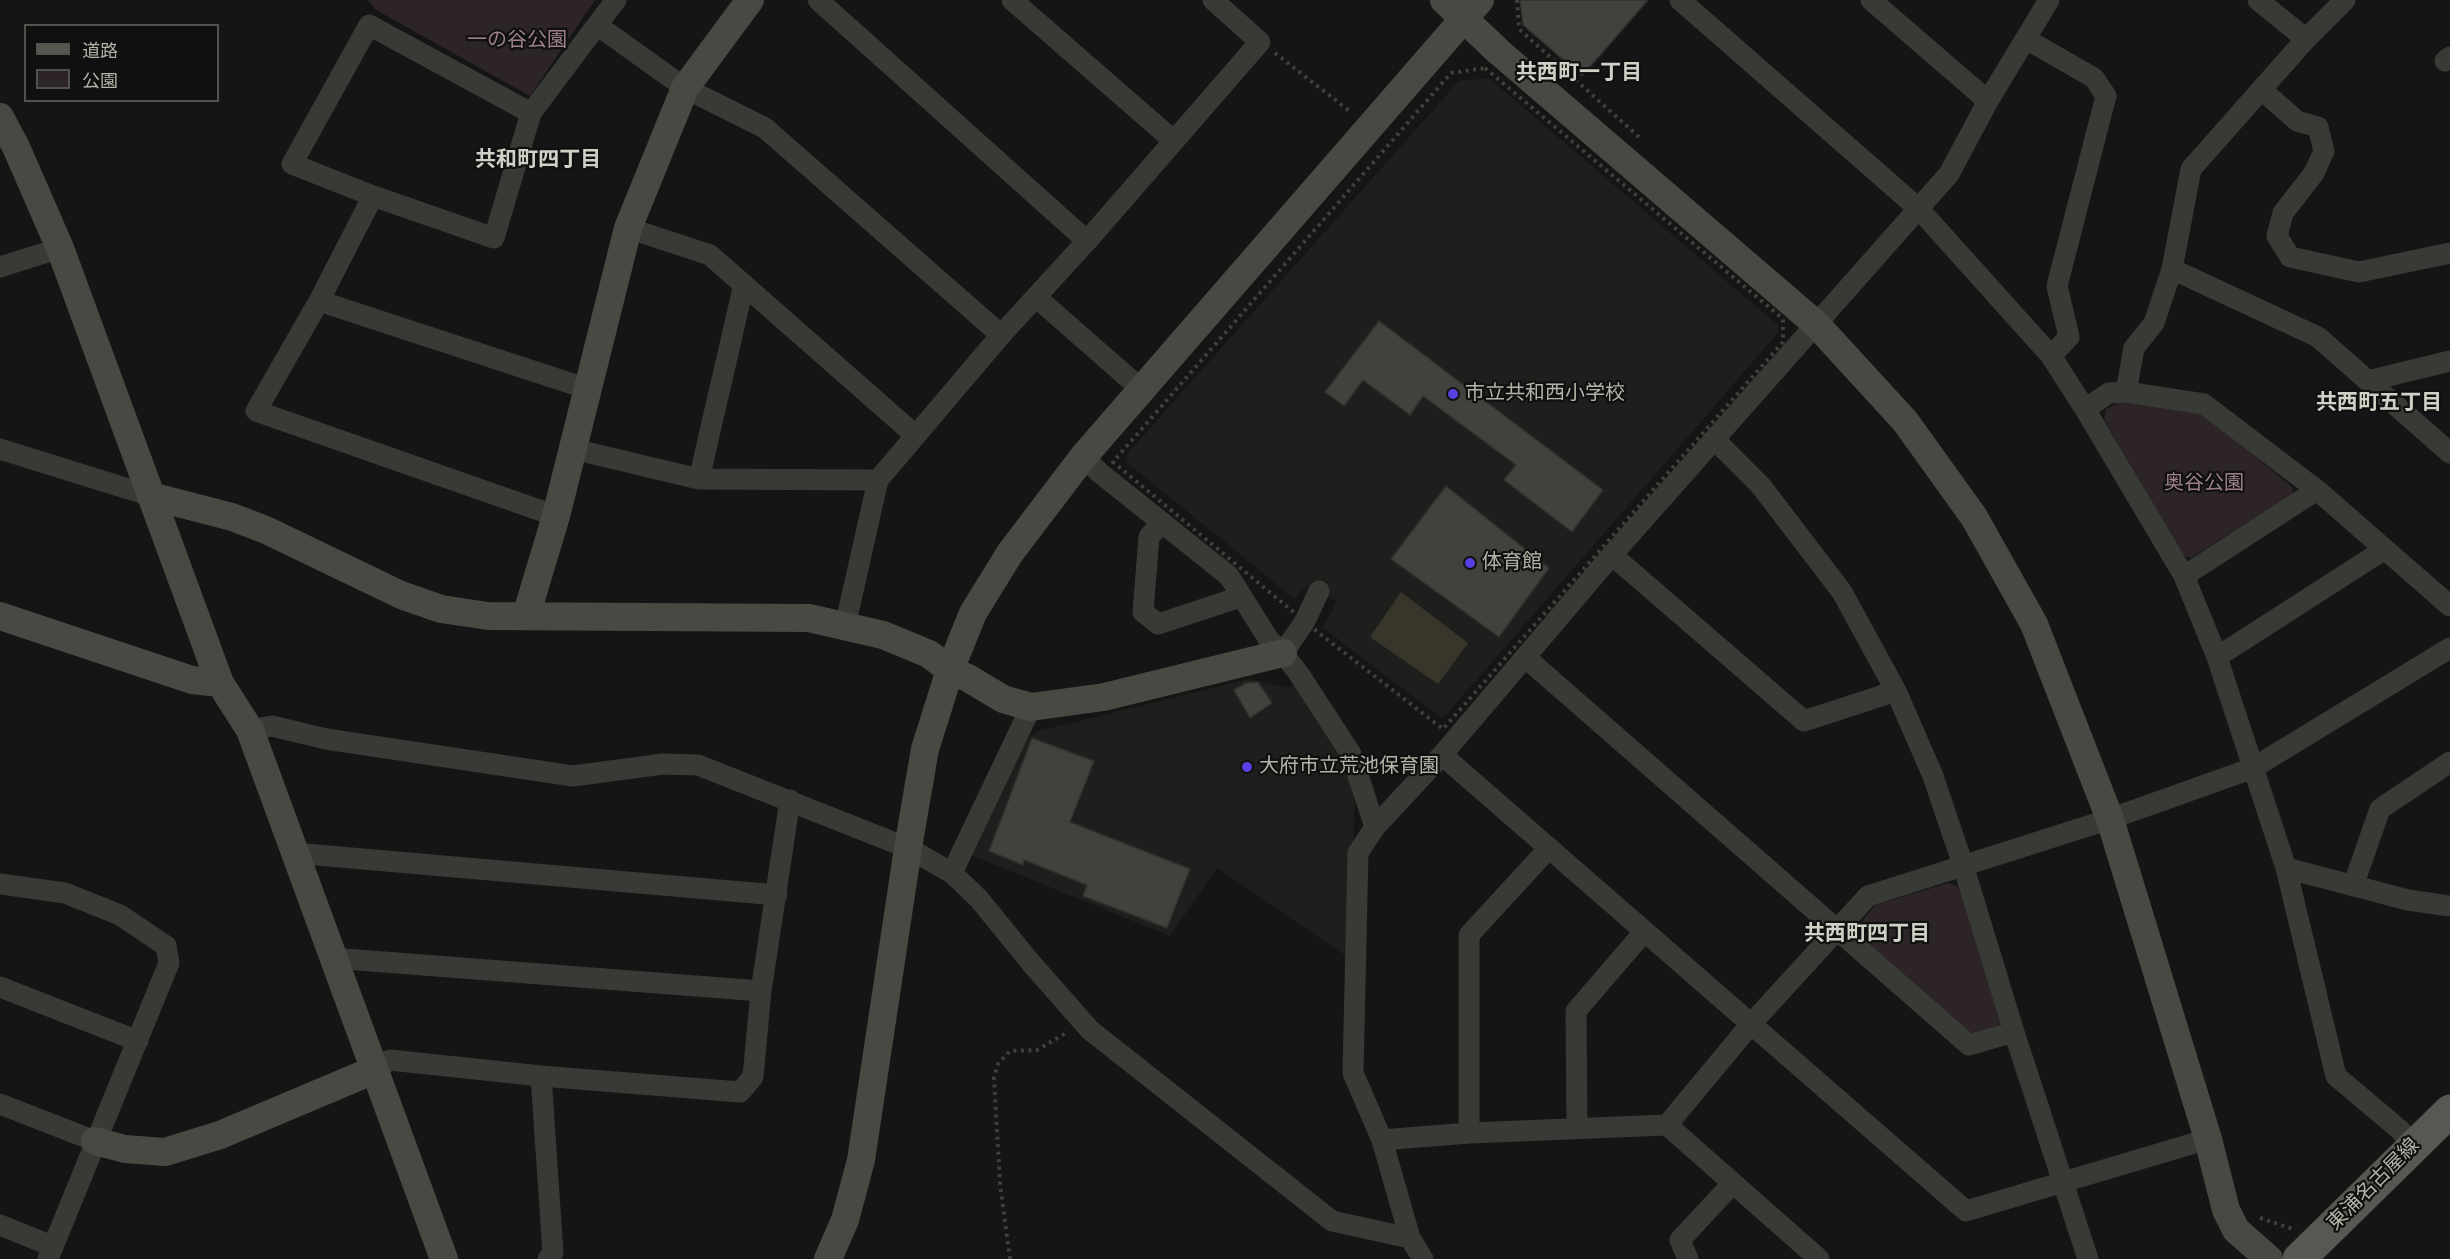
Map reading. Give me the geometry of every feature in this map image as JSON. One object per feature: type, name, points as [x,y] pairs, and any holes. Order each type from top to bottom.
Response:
[{"type":"main road","name":"東浦名古屋線","points":[[2299,1259],[2450,1111]]},
{"type":"street","points":[[531,113],[369,25],[292,164],[373,196],[494,238],[531,113],[616,0]]},
{"type":"street","points":[[526,616],[556,516],[628,228],[685,88],[750,0]]},
{"type":"street","points":[[818,0],[1087,241]]},
{"type":"street","points":[[1012,0],[1174,141]]},
{"type":"street","points":[[845,626],[878,480],[1001,335],[1087,241],[1260,42],[1213,0]]},
{"type":"street","points":[[1680,0],[1919,209],[2051,356],[2085,409],[2184,576],[2217,657],[2286,868],[2336,1076],[2400,1130],[2413,1145]]},
{"type":"street","points":[[1871,0],[1988,100]]},
{"type":"street","points":[[1423,1259],[1410,1238],[1382,1140],[1353,1073],[1358,853],[1375,827],[1442,755],[1612,555],[1948,174],[1988,100],[2049,0]]},
{"type":"street","points":[[2258,0],[2306,39]]},
{"type":"street","points":[[2126,392],[2134,348],[2154,323],[2172,269],[2192,169],[2306,39],[2345,0]]},
{"type":"street","points":[[828,1259],[845,1220],[861,1160],[925,749],[950,670],[974,613],[1010,554],[1083,457],[1368,131],[1463,6],[1499,52],[1816,324],[1905,421],[1974,518],[2034,624],[2110,819],[2208,1139],[2226,1210],[2236,1230],[2269,1259]]},
{"type":"street","points":[[597,25],[685,88],[765,128],[1001,335]]},
{"type":"street","points":[[2026,39],[2094,78],[2106,96],[2057,286],[2069,338],[2051,356]]},
{"type":"street","points":[[2262,90],[2297,121],[2318,127],[2324,151],[2314,173],[2283,213],[2277,236],[2290,257],[2360,272],[2450,254]]},
{"type":"street","points":[[0,117],[16,147],[60,248],[220,683],[250,730],[444,1259]]},
{"type":"street","points":[[373,196],[319,301],[256,411],[556,516]]},
{"type":"street","points":[[628,228],[710,255],[915,435]]},
{"type":"street","points":[[0,267],[60,248]]},
{"type":"street","points":[[2172,269],[2318,337],[2450,453]]},
{"type":"street","points":[[699,478],[744,284]]},
{"type":"street","points":[[1036,297],[1141,389]]},
{"type":"street","points":[[319,301],[588,389]]},
{"type":"street","points":[[2368,381],[2450,361]]},
{"type":"street","points":[[2085,409],[2109,393],[2126,392],[2204,404],[2317,490],[2450,606]]},
{"type":"street","points":[[1714,440],[1761,486],[1842,592],[1896,691],[1932,776],[1963,865],[2014,1032],[2088,1259]]},
{"type":"street","points":[[0,449],[150,496],[232,517],[258,527],[400,596],[441,609],[488,616],[809,618],[883,634],[929,654],[950,670],[1003,699],[1031,707],[1104,697],[1283,653],[1305,621],[1319,591]]},
{"type":"street","points":[[573,449],[699,478],[878,480]]},
{"type":"street","points":[[1083,457],[1229,576],[1240,597],[1269,640],[1283,653],[1352,754],[1375,827]]},
{"type":"street","points":[[2184,576],[2317,490]]},
{"type":"street","points":[[1162,522],[1149,537],[1143,612],[1158,624],[1240,597]]},
{"type":"street","points":[[2217,657],[2385,549]]},
{"type":"street","points":[[1612,555],[1804,721],[1896,691]]},
{"type":"street","points":[[0,616],[192,681],[220,683]]},
{"type":"street","points":[[1666,1125],[1751,1024],[1868,896],[2110,819],[2253,768],[2450,648]]},
{"type":"street","points":[[1525,657],[1969,1045],[2014,1032]]},
{"type":"street","points":[[952,873],[1031,707]]},
{"type":"street","points":[[250,730],[272,726],[326,739],[573,776],[663,764],[698,765],[908,848],[952,873],[979,899],[1031,963],[1099,1037],[1332,1221],[1410,1238]]},
{"type":"street","points":[[1442,755],[1966,1211],[2208,1139]]},
{"type":"street","points":[[2353,886],[2380,809],[2450,762]]},
{"type":"street","points":[[0,1104],[95,1141],[124,1149],[165,1152],[220,1135],[374,1070],[390,1060],[542,1076],[740,1092],[753,1077],[761,991],[790,800]]},
{"type":"street","points":[[1469,1133],[1469,935],[1549,848]]},
{"type":"street","points":[[294,853],[777,895]]},
{"type":"street","points":[[2286,868],[2408,900],[2450,906]]},
{"type":"street","points":[[0,884],[65,893],[120,915],[166,946],[169,963],[50,1252],[0,1226]]},
{"type":"street","points":[[1576,1130],[1576,1011],[1644,932]]},
{"type":"street","points":[[332,958],[761,991]]},
{"type":"street","points":[[0,987],[138,1041]]},
{"type":"street","points":[[542,1076],[553,1253],[548,1259]]},
{"type":"street","points":[[1382,1140],[1469,1133],[1666,1125],[1819,1259]]},
{"type":"street","points":[[1688,1259],[1680,1240],[1733,1183]]},
{"type":"path","points":[[1517,0],[1519,29],[1642,140]]},
{"type":"path","points":[[1260,42],[1352,113],[1368,131]]},
{"type":"path","points":[[1485,68],[1783,319],[1784,342],[1443,729],[1305,621],[1113,462],[1451,73],[1485,68]]},
{"type":"path","points":[[1010,1259],[1000,1184],[994,1078],[998,1064],[1010,1052],[1037,1050],[1083,1022]]},
{"type":"shaded area","name":"市立共和西小学校","points":[[1489,78],[1778,325],[1778,333],[1446,715],[1440,717],[1323,628],[1337,601],[1306,586],[1295,599],[1126,462],[1127,454],[1459,81]]},
{"type":"shaded area","points":[[1401,592],[1468,643],[1438,684],[1370,637]]},
{"type":"shaded area","points":[[1249,679],[1288,688],[1296,684],[1345,764],[1355,793],[1349,958],[1217,868],[1170,936],[971,855],[1025,740],[1038,731]]},
{"type":"green space","name":"一の谷公園","points":[[368,0],[595,0],[530,96],[376,10]]},
{"type":"green space","name":"奥谷公園","points":[[2120,402],[2204,413],[2292,487],[2293,494],[2191,558],[2182,555],[2104,419],[2106,409]]},
{"type":"green space","points":[[1948,883],[1959,887],[2001,1021],[1996,1030],[1979,1035],[1969,1032],[1854,931],[1875,905]]},
{"type":"building","points":[[1520,0],[1648,0],[1582,76],[1523,25]]},
{"type":"building","points":[[1379,321],[1603,490],[1572,532],[1504,480],[1516,465],[1423,396],[1410,415],[1363,380],[1344,406],[1325,392]]},
{"type":"building","name":"体育館","points":[[1446,486],[1549,568],[1499,637],[1391,559]]},
{"type":"building","points":[[1258,682],[1272,703],[1250,718],[1234,690],[1246,683]]},
{"type":"building","points":[[1032,738],[1094,761],[1070,822],[1190,869],[1167,928],[1083,896],[1087,885],[1024,860],[1023,865],[989,851]]},
{"type":"place","name":"市立共和西小学校","points":[[1453,394]]},
{"type":"place","name":"体育館","points":[[1470,563]]},
{"type":"place","name":"大府市立荒池保育園","points":[[1247,767]]},
{"type":"district","name":"共西町一丁目","points":[[1579,74]]},
{"type":"district","name":"共和町四丁目","points":[[538,161]]},
{"type":"district","name":"共西町五丁目","points":[[2379,404]]},
{"type":"district","name":"共西町四丁目","points":[[1867,935]]}]
